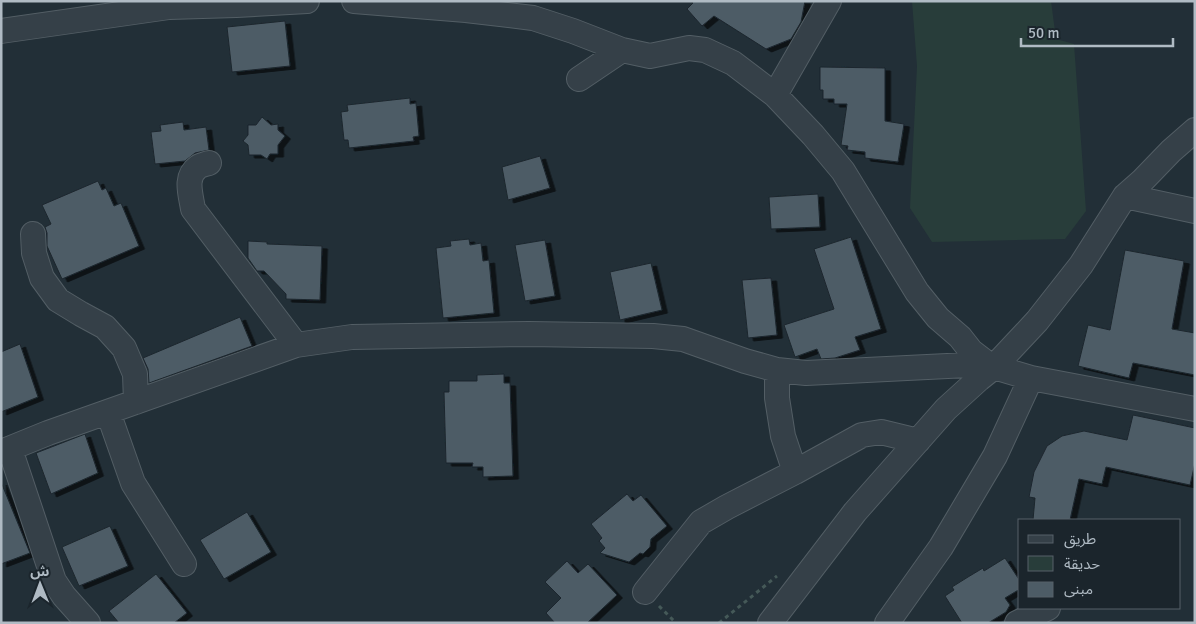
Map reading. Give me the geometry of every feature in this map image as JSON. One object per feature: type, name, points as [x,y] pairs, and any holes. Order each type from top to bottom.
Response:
[{"type":"street","points":[[1,31],[170,7],[236,6],[307,1]]},
{"type":"street","points":[[354,1],[466,10],[533,18],[622,50],[650,56],[689,48],[705,50],[733,63],[775,95],[813,135],[843,171],[917,292],[938,318],[960,337],[972,351],[991,365],[1032,378],[1195,409]]},
{"type":"street","points":[[775,95],[829,1]]},
{"type":"street","points":[[579,80],[622,50]]},
{"type":"street","points":[[770,623],[854,512],[946,409],[1037,321],[1081,265],[1125,196],[1195,130]]},
{"type":"street","points":[[209,163],[198,167],[190,176],[189,187],[193,209],[296,345]]},
{"type":"street","points":[[1125,196],[1195,211]]},
{"type":"street","points":[[33,234],[34,253],[42,278],[58,300],[105,327],[124,348],[135,374],[136,402]]},
{"type":"street","points":[[88,623],[64,596],[54,581],[6,450],[48,433],[296,345],[352,337],[529,334],[653,336],[683,339],[777,370],[806,373],[991,365]]},
{"type":"street","points":[[777,370],[776,398],[783,436],[795,472]]},
{"type":"street","points":[[887,623],[951,531],[995,456],[1032,378]]},
{"type":"street","points":[[108,412],[134,483],[184,564]]},
{"type":"street","points":[[645,592],[701,522],[727,507],[862,435],[881,432],[918,440]]},
{"type":"street","points":[[1017,623],[1046,609]]},
{"type":"green space","points":[[912,1],[1051,1],[1056,39],[1074,44],[1086,211],[1065,239],[932,242],[910,208],[917,66]]},
{"type":"building","points":[[690,1],[805,1],[801,22],[791,39],[766,49],[714,16],[702,26],[687,9],[693,3]]},
{"type":"building","points":[[285,21],[290,66],[232,72],[227,27]]},
{"type":"building","points":[[820,67],[885,68],[885,121],[904,124],[898,162],[865,158],[865,152],[847,150],[848,146],[841,145],[847,104],[834,104],[834,99],[823,99],[823,90],[820,90]]},
{"type":"building","points":[[410,98],[410,104],[416,103],[419,136],[413,137],[414,141],[349,148],[348,140],[344,140],[341,112],[348,111],[347,105]]},
{"type":"building","points":[[262,117],[271,125],[278,124],[278,130],[285,136],[278,145],[278,154],[270,154],[267,159],[261,155],[249,155],[248,145],[243,141],[248,135],[248,125],[256,125]]},
{"type":"building","points":[[183,122],[184,130],[206,127],[209,150],[195,153],[185,161],[155,164],[151,132],[161,131],[160,125]]},
{"type":"building","points":[[540,156],[550,188],[508,200],[502,167]]},
{"type":"building","points":[[98,181],[102,190],[106,188],[114,206],[121,203],[139,246],[62,279],[47,246],[45,227],[51,224],[42,205]]},
{"type":"building","points":[[818,194],[820,227],[771,229],[769,197]]},
{"type":"building","points":[[851,237],[881,329],[855,337],[860,350],[835,358],[821,359],[817,349],[795,357],[784,325],[834,309],[814,249]]},
{"type":"building","points":[[469,239],[470,245],[481,243],[483,261],[489,260],[494,313],[443,318],[436,248],[451,246],[450,241]]},
{"type":"building","points":[[545,240],[555,296],[525,301],[515,245]]},
{"type":"building","points":[[248,241],[267,242],[267,244],[322,246],[320,300],[286,299],[286,294],[264,271],[257,271],[248,258]]},
{"type":"building","points":[[1125,250],[1184,261],[1172,329],[1195,333],[1195,375],[1133,363],[1129,378],[1078,366],[1088,325],[1110,330]]},
{"type":"building","points":[[651,263],[662,310],[620,320],[610,272]]},
{"type":"building","points":[[771,278],[777,335],[748,338],[742,280]]},
{"type":"building","points":[[240,317],[252,346],[149,383],[148,369],[143,358]]},
{"type":"building","points":[[20,344],[38,397],[1,412],[1,352]]},
{"type":"building","points":[[504,374],[504,383],[510,383],[513,476],[483,477],[483,467],[472,467],[473,463],[446,463],[444,392],[449,392],[449,381],[477,381],[477,375]]},
{"type":"building","points":[[1133,415],[1195,428],[1195,463],[1190,485],[1106,467],[1102,484],[1079,479],[1070,519],[1033,519],[1035,498],[1029,497],[1034,472],[1047,446],[1062,436],[1084,431],[1127,440]]},
{"type":"building","points":[[85,434],[98,473],[51,494],[36,453]]},
{"type":"building","points":[[1,482],[30,553],[1,564]]},
{"type":"building","points":[[627,494],[633,501],[641,495],[667,526],[651,539],[650,547],[643,554],[640,553],[629,562],[600,553],[605,548],[599,541],[602,538],[591,524]]},
{"type":"building","points":[[247,512],[271,552],[224,579],[200,540]]},
{"type":"building","points":[[110,526],[128,566],[79,586],[62,547]]},
{"type":"building","points":[[1005,558],[1018,578],[1018,590],[1005,598],[1010,605],[1006,612],[988,623],[962,623],[945,596],[954,590],[952,587],[983,568],[984,571]]},
{"type":"building","points":[[567,561],[578,573],[588,564],[617,595],[587,623],[555,623],[546,613],[561,598],[545,582]]},
{"type":"building","points":[[156,574],[187,613],[174,623],[119,623],[109,611]]}]
